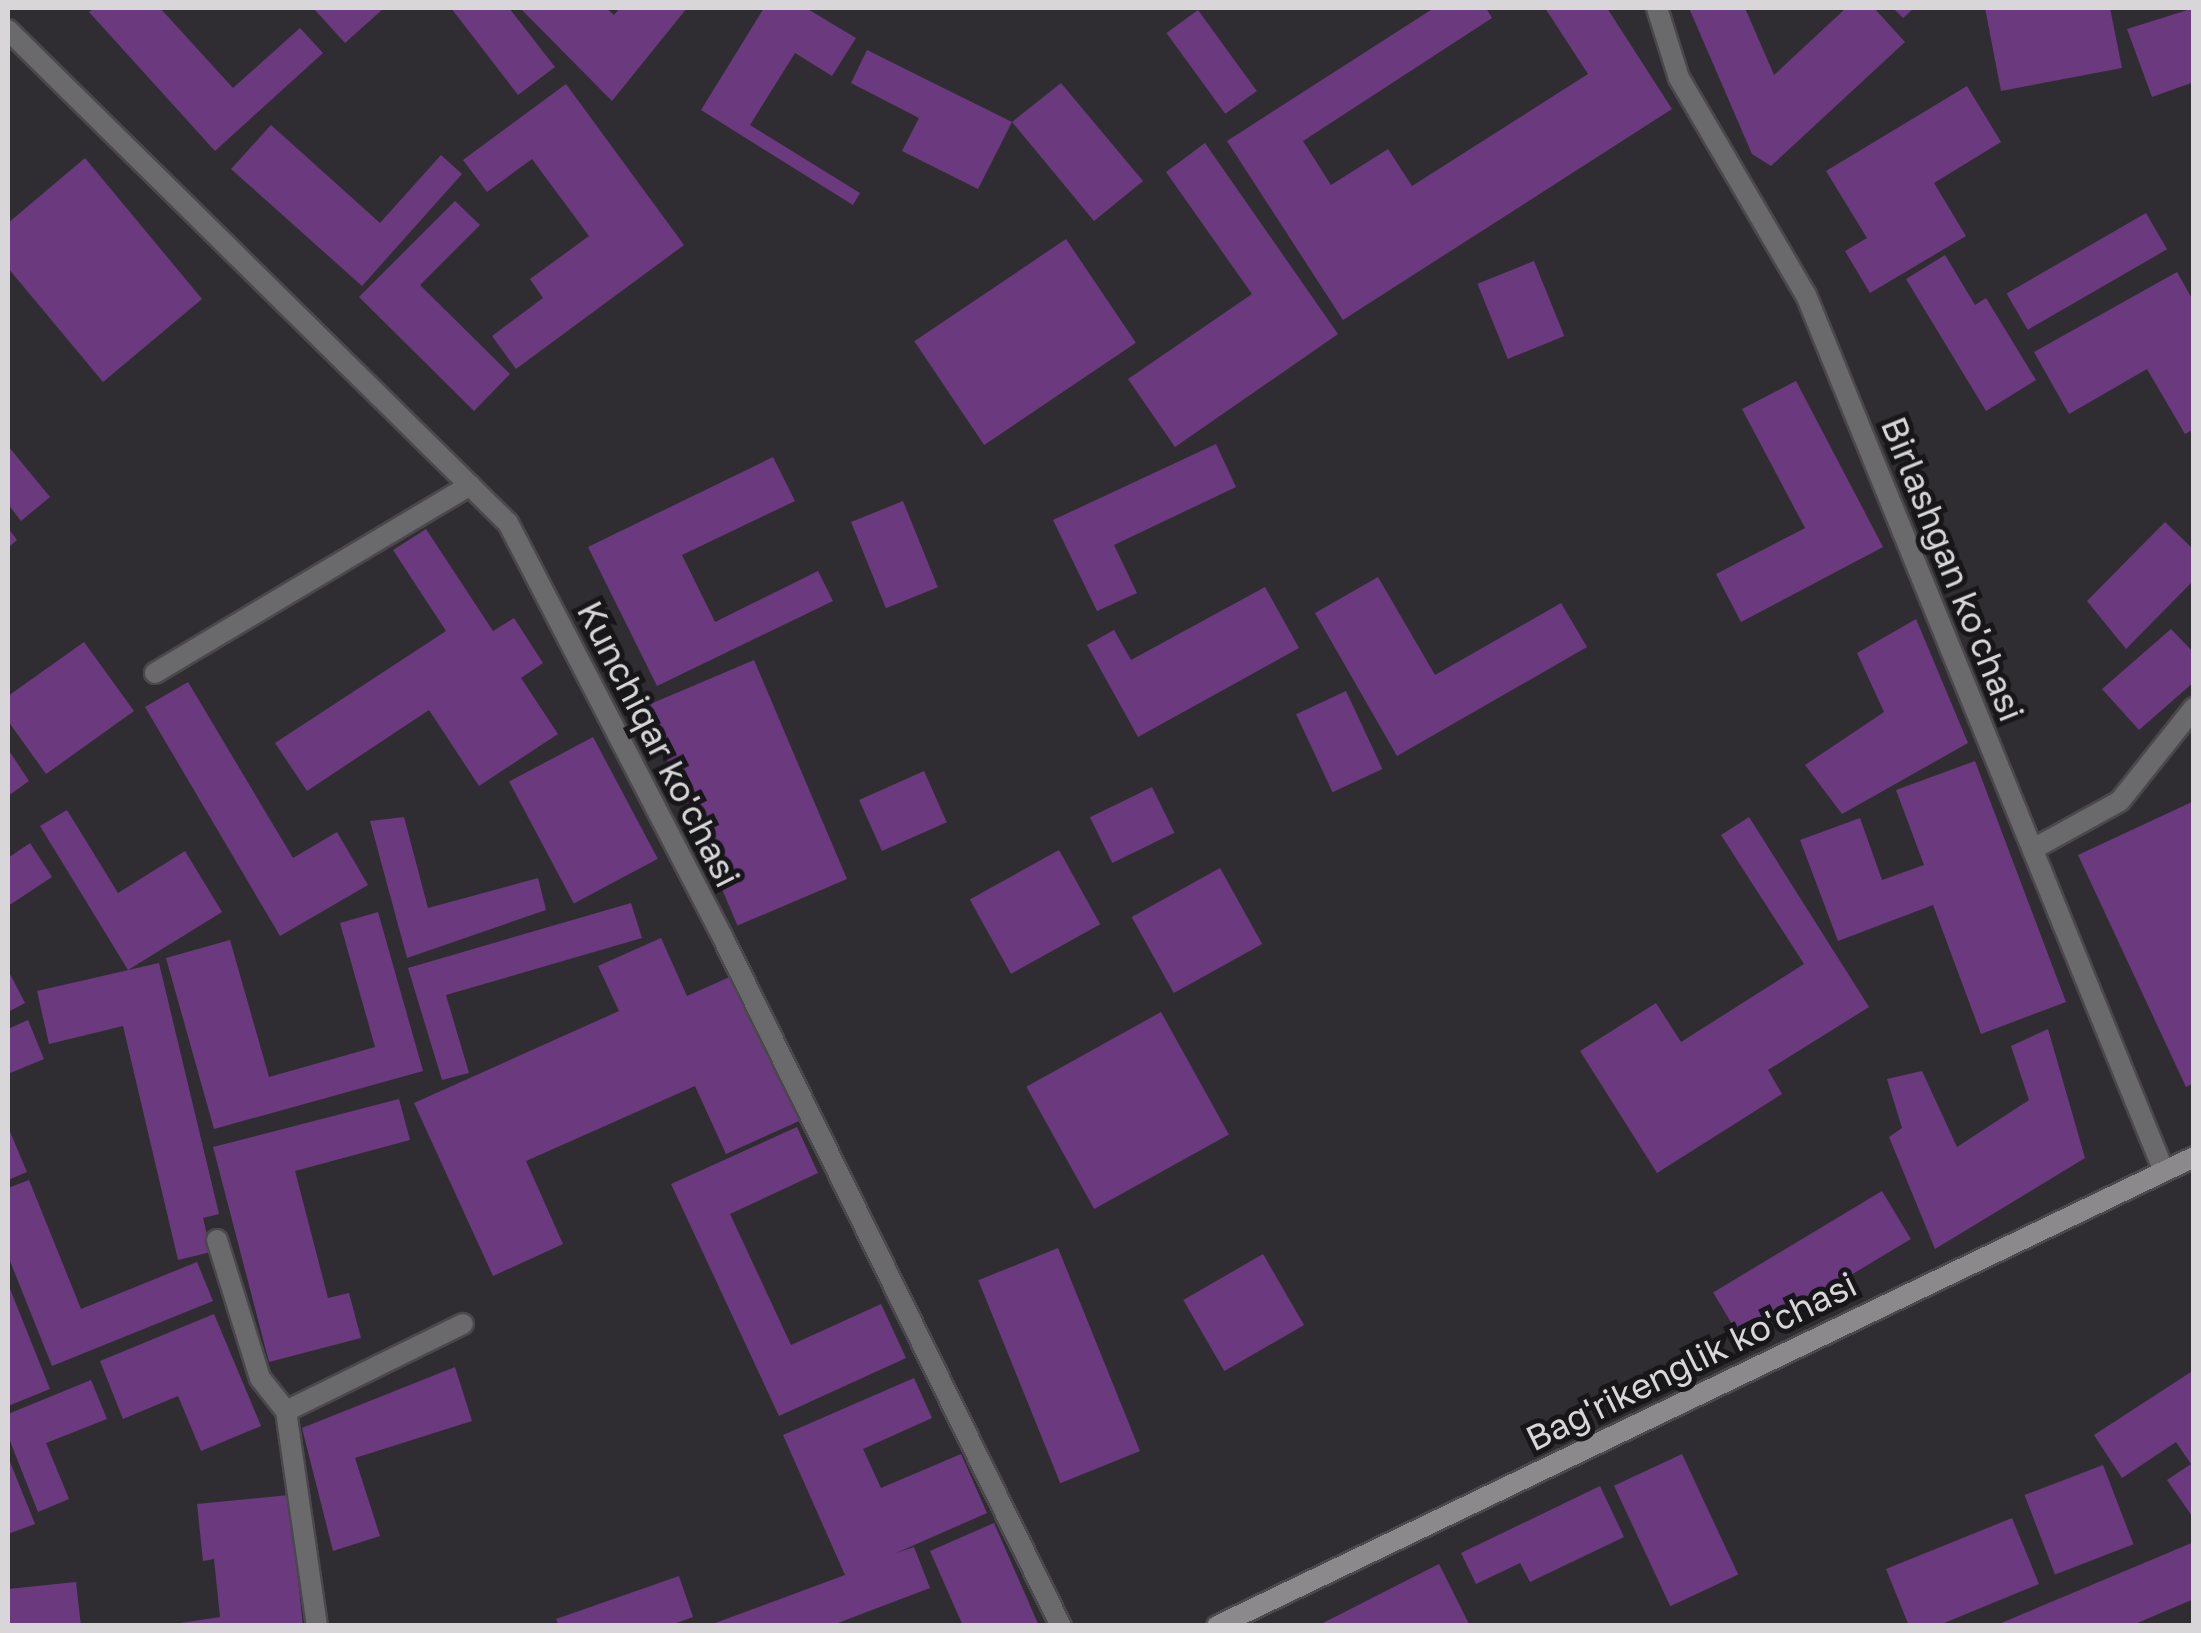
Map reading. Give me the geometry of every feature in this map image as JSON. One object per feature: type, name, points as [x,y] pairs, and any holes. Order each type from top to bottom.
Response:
[{"type":"main road","name":"Bag'rikenglik ko'chasi","points":[[1218,1626],[2194,1157]]},
{"type":"street","name":"Birlashgan ko'chasi","points":[[1657,8],[1679,78],[1806,295],[2163,1169]]},
{"type":"street","name":"Kunchiqar ko'chasi","points":[[8,30],[508,522],[722,938],[1061,1626]]},
{"type":"street","points":[[155,673],[470,485]]},
{"type":"street","points":[[2033,849],[2120,801],[2194,708]]},
{"type":"street","points":[[217,1240],[260,1378],[286,1411],[317,1626]]},
{"type":"street","points":[[286,1411],[463,1324]]},
{"type":"building","points":[[94,8],[160,8],[233,88],[300,28],[323,53],[215,151],[89,12]]},
{"type":"building","points":[[318,8],[384,8],[345,43],[315,10]]},
{"type":"building","points":[[451,8],[509,8],[555,67],[518,95]]},
{"type":"building","points":[[520,8],[606,8],[614,15],[620,8],[687,8],[612,101]]},
{"type":"building","points":[[764,8],[806,8],[856,38],[832,76],[795,53],[750,125],[860,193],[853,205],[701,110]]},
{"type":"building","points":[[1434,8],[1486,8],[1492,18],[1303,141],[1331,185],[1388,149],[1412,186],[1588,74],[1545,8],[1607,8],[1672,109],[1343,320],[1227,141]]},
{"type":"building","points":[[1689,8],[1745,8],[1774,75],[1846,8],[1874,8],[1905,42],[1771,166],[1752,154]]},
{"type":"building","points":[[1893,8],[1914,8],[1903,18]]},
{"type":"building","points":[[1985,8],[2110,8],[2122,68],[2001,91]]},
{"type":"building","points":[[2194,8],[2194,82],[2152,97],[2127,29]]},
{"type":"building","points":[[1198,10],[1257,91],[1225,114],[1166,33]]},
{"type":"building","points":[[867,50],[1012,122],[978,189],[902,151],[919,118],[851,83]]},
{"type":"building","points":[[1061,83],[1143,181],[1094,221],[1012,122]]},
{"type":"building","points":[[566,84],[684,245],[516,369],[492,336],[543,298],[530,279],[589,236],[532,159],[487,192],[463,160]]},
{"type":"building","points":[[1967,86],[2001,142],[1934,183],[1966,236],[1870,293],[1845,251],[1867,238],[1826,171]]},
{"type":"building","points":[[271,125],[380,223],[441,155],[462,174],[362,286],[231,169]]},
{"type":"building","points":[[1205,143],[1338,334],[1175,447],[1128,379],[1252,294],[1166,172]]},
{"type":"building","points":[[85,158],[202,299],[103,382],[8,268],[8,223]]},
{"type":"building","points":[[455,201],[480,225],[420,285],[510,374],[474,411],[359,297]]},
{"type":"building","points":[[2146,213],[2167,249],[2028,330],[2007,294]]},
{"type":"building","points":[[1066,239],[1136,343],[984,445],[914,341]]},
{"type":"building","points":[[1945,255],[1975,305],[1986,298],[2036,380],[1986,411],[1906,279]]},
{"type":"building","points":[[1534,261],[1564,336],[1508,359],[1477,284]]},
{"type":"building","points":[[2177,272],[2194,302],[2194,429],[2185,434],[2147,369],[2069,414],[2034,352]]},
{"type":"building","points":[[1796,381],[1883,547],[1741,622],[1716,574],[1805,528],[1742,409]]},
{"type":"building","points":[[1216,444],[1236,487],[1114,545],[1137,593],[1097,611],[1053,520]]},
{"type":"building","points":[[8,446],[50,497],[21,521],[8,504]]},
{"type":"building","points":[[773,457],[795,501],[682,555],[715,622],[818,571],[833,601],[657,686],[588,547]]},
{"type":"building","points":[[903,501],[938,587],[886,608],[851,522]]},
{"type":"building","points":[[2165,522],[2194,550],[2194,580],[2126,649],[2087,601]]},
{"type":"building","points":[[8,528],[17,540],[8,548]]},
{"type":"building","points":[[426,529],[493,631],[514,618],[543,663],[521,678],[558,734],[479,786],[429,710],[307,791],[275,743],[446,631],[393,550]]},
{"type":"building","points":[[1378,577],[1435,675],[1561,603],[1587,647],[1397,756],[1315,613]]},
{"type":"building","points":[[1265,587],[1299,648],[1138,737],[1087,645],[1114,630],[1131,660]]},
{"type":"building","points":[[1916,619],[1968,743],[1842,814],[1805,765],[1884,712],[1857,653]]},
{"type":"building","points":[[2171,629],[2194,653],[2194,682],[2139,730],[2102,689]]},
{"type":"building","points":[[84,642],[134,711],[46,774],[8,721],[8,696]]},
{"type":"building","points":[[754,660],[847,879],[737,926],[644,706]]},
{"type":"building","points":[[188,682],[293,858],[337,832],[368,885],[280,936],[145,707]]},
{"type":"building","points":[[1346,691],[1382,769],[1332,792],[1296,714]]},
{"type":"building","points":[[593,737],[658,859],[574,903],[509,782]]},
{"type":"building","points":[[8,749],[29,781],[8,796]]},
{"type":"building","points":[[1975,761],[2066,1002],[1981,1034],[1933,905],[1838,941],[1800,840],[1860,818],[1882,880],[1924,865],[1896,790]]},
{"type":"building","points":[[924,771],[947,822],[882,851],[859,800]]},
{"type":"building","points":[[1152,787],[1174,833],[1112,863],[1090,817]]},
{"type":"building","points":[[2194,801],[2194,1083],[2186,1087],[2078,855]]},
{"type":"building","points":[[67,810],[118,893],[185,851],[222,912],[128,970],[40,826]]},
{"type":"building","points":[[404,817],[428,908],[538,878],[546,910],[407,958],[370,821]]},
{"type":"building","points":[[1749,817],[1869,1007],[1768,1070],[1782,1094],[1657,1173],[1580,1051],[1656,1003],[1681,1042],[1804,964],[1721,835]]},
{"type":"building","points":[[30,843],[52,877],[8,906],[8,858]]},
{"type":"building","points":[[1059,850],[1100,924],[1011,974],[970,899]]},
{"type":"building","points":[[1220,868],[1262,944],[1174,993],[1132,917]]},
{"type":"building","points":[[631,903],[642,938],[446,995],[469,1073],[442,1080],[408,968]]},
{"type":"building","points":[[378,912],[423,1071],[214,1129],[166,958],[230,940],[269,1077],[375,1047],[340,923]]},
{"type":"building","points":[[661,938],[687,996],[734,975],[799,1121],[726,1154],[695,1086],[526,1161],[563,1244],[493,1276],[414,1103],[619,1011],[598,966]]},
{"type":"building","points":[[159,963],[219,1214],[203,1218],[211,1252],[178,1260],[123,1026],[49,1044],[37,991]]},
{"type":"building","points":[[8,970],[25,1003],[8,1012]]},
{"type":"building","points":[[1161,1012],[1229,1134],[1094,1209],[1026,1087]]},
{"type":"building","points":[[28,1020],[44,1059],[8,1074],[8,1029]]},
{"type":"building","points":[[2048,1029],[2085,1158],[1935,1249],[1889,1137],[1902,1128],[1887,1079],[1922,1071],[1957,1147],[2029,1100],[2011,1046]]},
{"type":"building","points":[[399,1099],[410,1140],[295,1171],[328,1298],[349,1293],[361,1338],[269,1362],[213,1147]]},
{"type":"building","points":[[8,1127],[27,1172],[8,1180]]},
{"type":"building","points":[[797,1127],[818,1173],[730,1214],[791,1345],[881,1304],[906,1358],[779,1416],[671,1184]]},
{"type":"building","points":[[29,1180],[81,1309],[197,1262],[213,1301],[52,1366],[8,1256],[8,1188]]},
{"type":"building","points":[[1882,1191],[1911,1239],[1742,1340],[1713,1292]]},
{"type":"building","points":[[1058,1248],[1140,1451],[1060,1483],[978,1280]]},
{"type":"building","points":[[1263,1254],[1304,1325],[1224,1371],[1183,1300]]},
{"type":"building","points":[[8,1284],[50,1389],[8,1406]]},
{"type":"building","points":[[214,1314],[261,1426],[201,1451],[178,1396],[123,1419],[100,1361]]},
{"type":"building","points":[[455,1367],[472,1421],[355,1458],[380,1536],[333,1551],[302,1428]]},
{"type":"building","points":[[2194,1370],[2194,1519],[2167,1480],[2191,1464],[2176,1442],[2122,1478],[2094,1435]]},
{"type":"building","points":[[914,1378],[932,1418],[863,1449],[881,1488],[961,1454],[987,1513],[896,1553],[914,1547],[930,1588],[830,1626],[707,1626],[845,1575],[783,1435]]},
{"type":"building","points":[[91,1380],[107,1419],[46,1443],[69,1499],[38,1512],[8,1436],[8,1414]]},
{"type":"building","points":[[1682,1454],[1738,1575],[1670,1606],[1614,1486]]},
{"type":"building","points":[[8,1457],[35,1524],[8,1534]]},
{"type":"building","points":[[2103,1465],[2133,1544],[2055,1574],[2025,1495]]},
{"type":"building","points":[[1600,1486],[1624,1537],[1530,1582],[1520,1563],[1476,1584],[1461,1553]]},
{"type":"building","points":[[289,1495],[303,1626],[161,1626],[220,1617],[214,1559],[203,1561],[197,1504]]},
{"type":"building","points":[[2012,1518],[2039,1584],[1937,1626],[1909,1626],[1886,1569]]},
{"type":"building","points":[[994,1523],[1039,1626],[963,1626],[930,1551]]},
{"type":"building","points":[[2194,1542],[2194,1599],[2130,1626],[1994,1626]]},
{"type":"building","points":[[1439,1564],[1470,1626],[1317,1626]]},
{"type":"building","points":[[679,1576],[693,1617],[668,1626],[559,1626],[556,1619]]},
{"type":"building","points":[[76,1582],[81,1626],[9,1626],[8,1589]]}]
